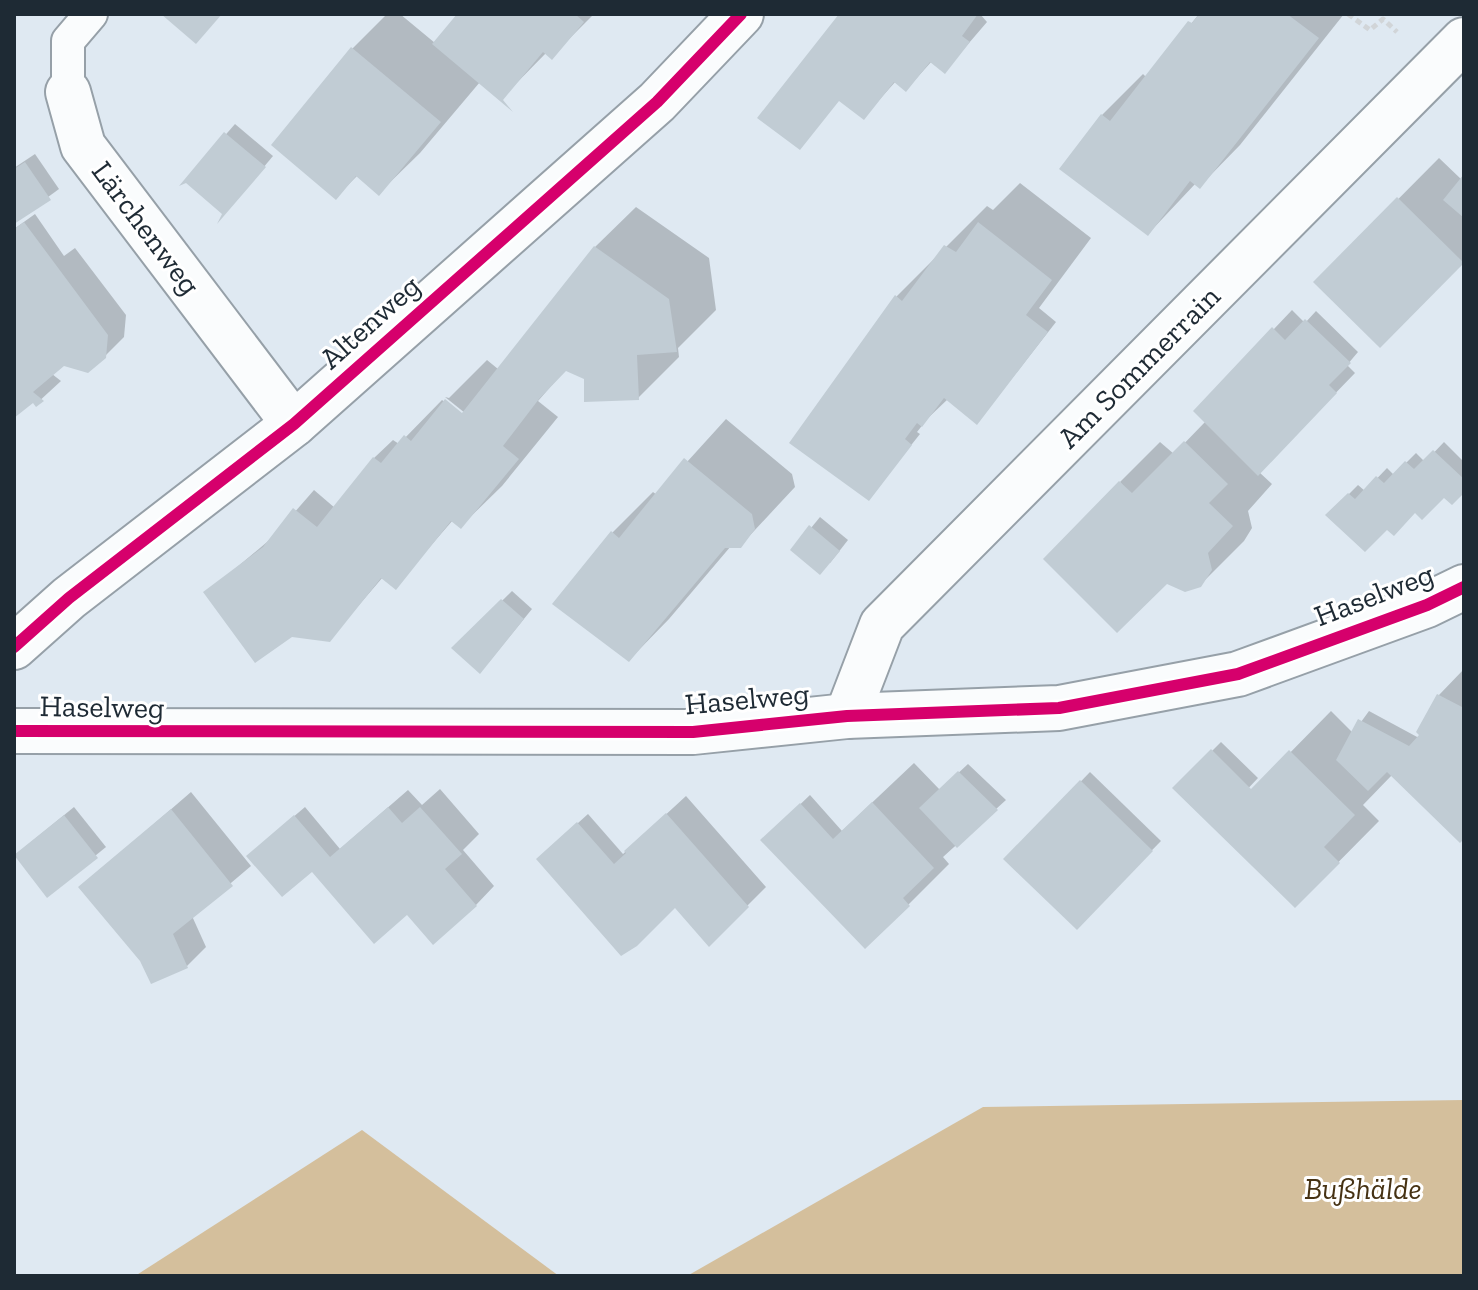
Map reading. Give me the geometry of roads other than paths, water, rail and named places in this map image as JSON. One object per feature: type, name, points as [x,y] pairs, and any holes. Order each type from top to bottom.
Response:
[{"type":"street","name":"Altenweg","points":[[14,647],[69,598],[294,424],[657,102],[741,14]]},
{"type":"street","name":"Am Sommerrain","points":[[847,716],[882,625],[1464,40]]},
{"type":"street","name":"Lärchenweg","points":[[68,92],[83,146],[294,424]]},
{"type":"street","name":"Haselweg","points":[[14,731],[693,732],[847,716],[1059,708],[1238,674],[1427,605],[1464,587]]},
{"type":"lane","name":"Lärchenweg","points":[[68,92],[68,41],[91,14]]},
{"type":"park label","name":"Bußhälde","points":[[1363,1189]]}]
